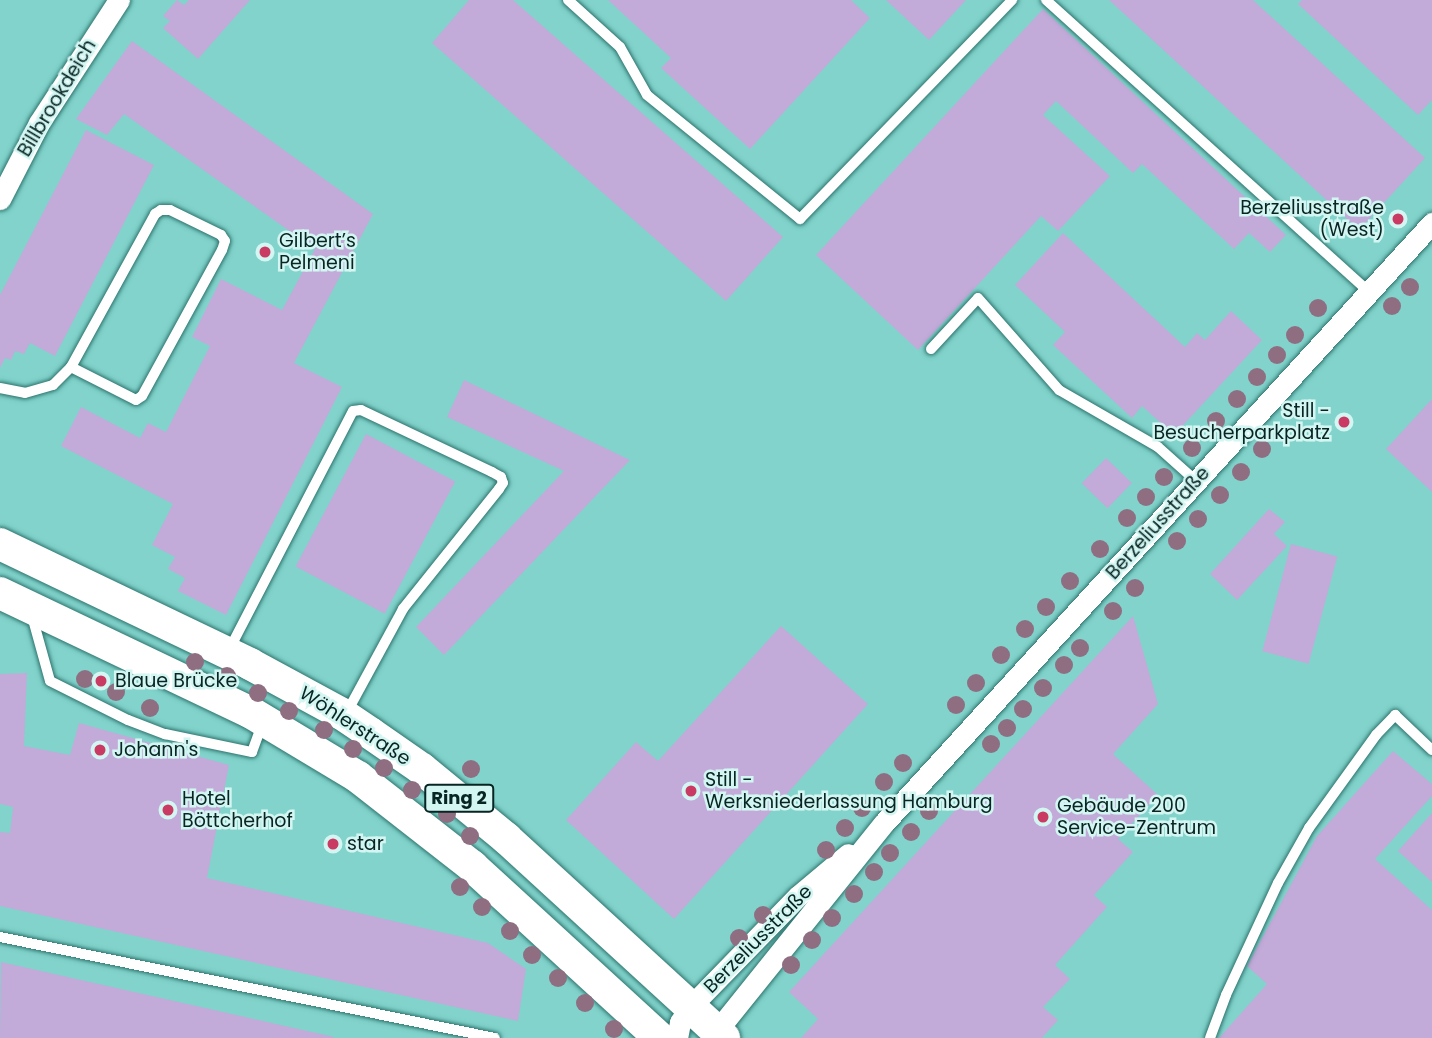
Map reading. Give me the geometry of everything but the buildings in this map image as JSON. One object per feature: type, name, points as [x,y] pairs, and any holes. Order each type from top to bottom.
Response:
[{"type":"main road","name":"Wöhlerstraße","points":[[0,544],[228,653],[345,716],[422,769],[474,811],[690,1007],[717,1036]]},
{"type":"main road","name":"Ring 2","points":[[0,593],[264,719],[358,776],[436,835],[660,1038]]},
{"type":"street","name":"Billbrookdeich","points":[[0,199],[39,122],[119,0]]},
{"type":"street","name":"Berzeliusstraße","points":[[717,1036],[884,823],[1432,223]]},
{"type":"street","name":"Berzeliusstraße","points":[[677,1038],[683,1016],[690,1007],[798,896],[884,823]]},
{"type":"lane","points":[[568,0],[620,47],[647,95],[800,219],[1012,0]]},
{"type":"lane","points":[[1046,0],[1369,292]]},
{"type":"lane","points":[[0,388],[25,393],[52,385],[71,367],[155,214],[161,210],[170,210],[221,235],[225,241],[222,250],[142,396],[136,400],[71,367]]},
{"type":"lane","points":[[931,349],[978,298],[1059,390],[1158,447],[1196,481]]},
{"type":"lane","points":[[228,653],[353,411],[361,410],[501,477],[503,483],[499,489],[403,609],[345,716]]},
{"type":"lane","points":[[30,607],[50,681],[128,720],[165,734],[253,752],[264,719]]},
{"type":"lane","points":[[1210,1038],[1226,995],[1278,883],[1309,828],[1376,735],[1395,715],[1432,750]]},
{"type":"lane","points":[[0,937],[495,1038]]},
{"type":"shaded area","points":[[0,0],[1432,0],[1432,1038],[0,1038]]},
{"type":"place","name":"Berzeliusstraße (West)","points":[[1398,219]]},
{"type":"place","name":"Gilbert’s Pelmeni","points":[[265,252]]},
{"type":"place","name":"Still - Besucherparkplatz","points":[[1344,422]]},
{"type":"place","name":"Blaue Brücke","points":[[101,681]]},
{"type":"place","name":"Johann's","points":[[100,750]]},
{"type":"place","name":"Still - Werksniederlassung Hamburg","points":[[691,791]]},
{"type":"place","name":"Hotel Böttcherhof","points":[[168,810]]},
{"type":"place","name":"Gebäude 200 Service-Zentrum","points":[[1043,817]]},
{"type":"place","name":"star","points":[[333,844]]}]
